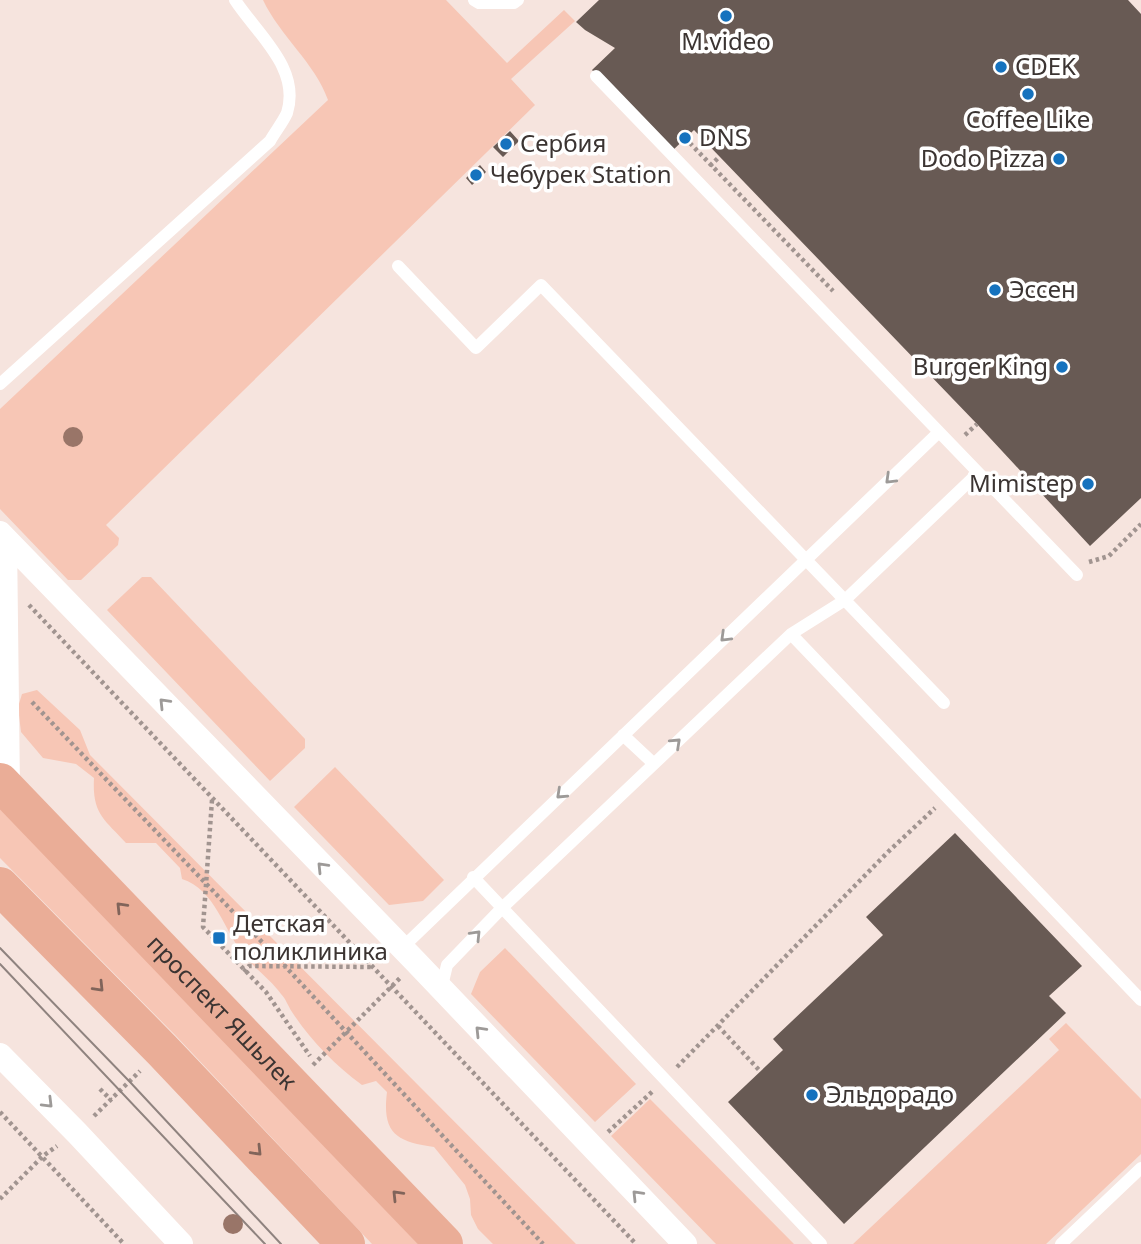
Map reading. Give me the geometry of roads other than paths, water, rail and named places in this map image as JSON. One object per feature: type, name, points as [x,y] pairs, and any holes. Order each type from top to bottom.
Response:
[{"type":"main road","name":"проспект Яшьлек","points":[[4,786],[444,1244]]},
{"type":"main road","points":[[0,886],[162,1050],[346,1244]]},
{"type":"street","points":[[2,536],[5,580],[4,786]]},
{"type":"street","points":[[2,536],[403,960],[441,990],[684,1244]]},
{"type":"street","points":[[2,1061],[77,1133],[181,1244]]},
{"type":"lane","points":[[0,384],[270,141],[287,113],[289,80],[274,50],[247,19],[235,0]]},
{"type":"lane","points":[[474,0],[479,3],[514,3],[519,0]]},
{"type":"lane","points":[[596,76],[1077,575]]},
{"type":"lane","points":[[398,266],[476,348],[541,285],[944,703]]},
{"type":"lane","points":[[403,960],[473,877],[939,432]]},
{"type":"lane","points":[[441,990],[447,964],[502,908],[791,634],[845,600],[978,473]]},
{"type":"lane","points":[[791,634],[1141,1000]]},
{"type":"lane","points":[[624,735],[654,764]]},
{"type":"lane","points":[[473,877],[821,1244]]},
{"type":"lane","points":[[1062,1244],[1141,1168]]},
{"type":"tram line","points":[[0,948],[281,1244]]},
{"type":"tram line","points":[[0,964],[265,1244]]},
{"type":"place","name":"M.video","points":[[726,16]]},
{"type":"place","name":"CDEK","points":[[1001,67]]},
{"type":"place","name":"Coffee Like","points":[[1028,94]]},
{"type":"place","name":"DNS","points":[[685,138]]},
{"type":"place","name":"Сербия","points":[[506,144]]},
{"type":"place","name":"Dodo Pizza","points":[[1059,159]]},
{"type":"place","name":"Чебурек Station","points":[[476,175]]},
{"type":"place","name":"Эссен","points":[[995,290]]},
{"type":"place","name":"Burger King","points":[[1062,367]]},
{"type":"place","name":"Mimistep","points":[[1088,484]]},
{"type":"place","name":"Детская поликлиника","points":[[219,938]]},
{"type":"place","name":"Эльдорадо","points":[[812,1095]]}]
